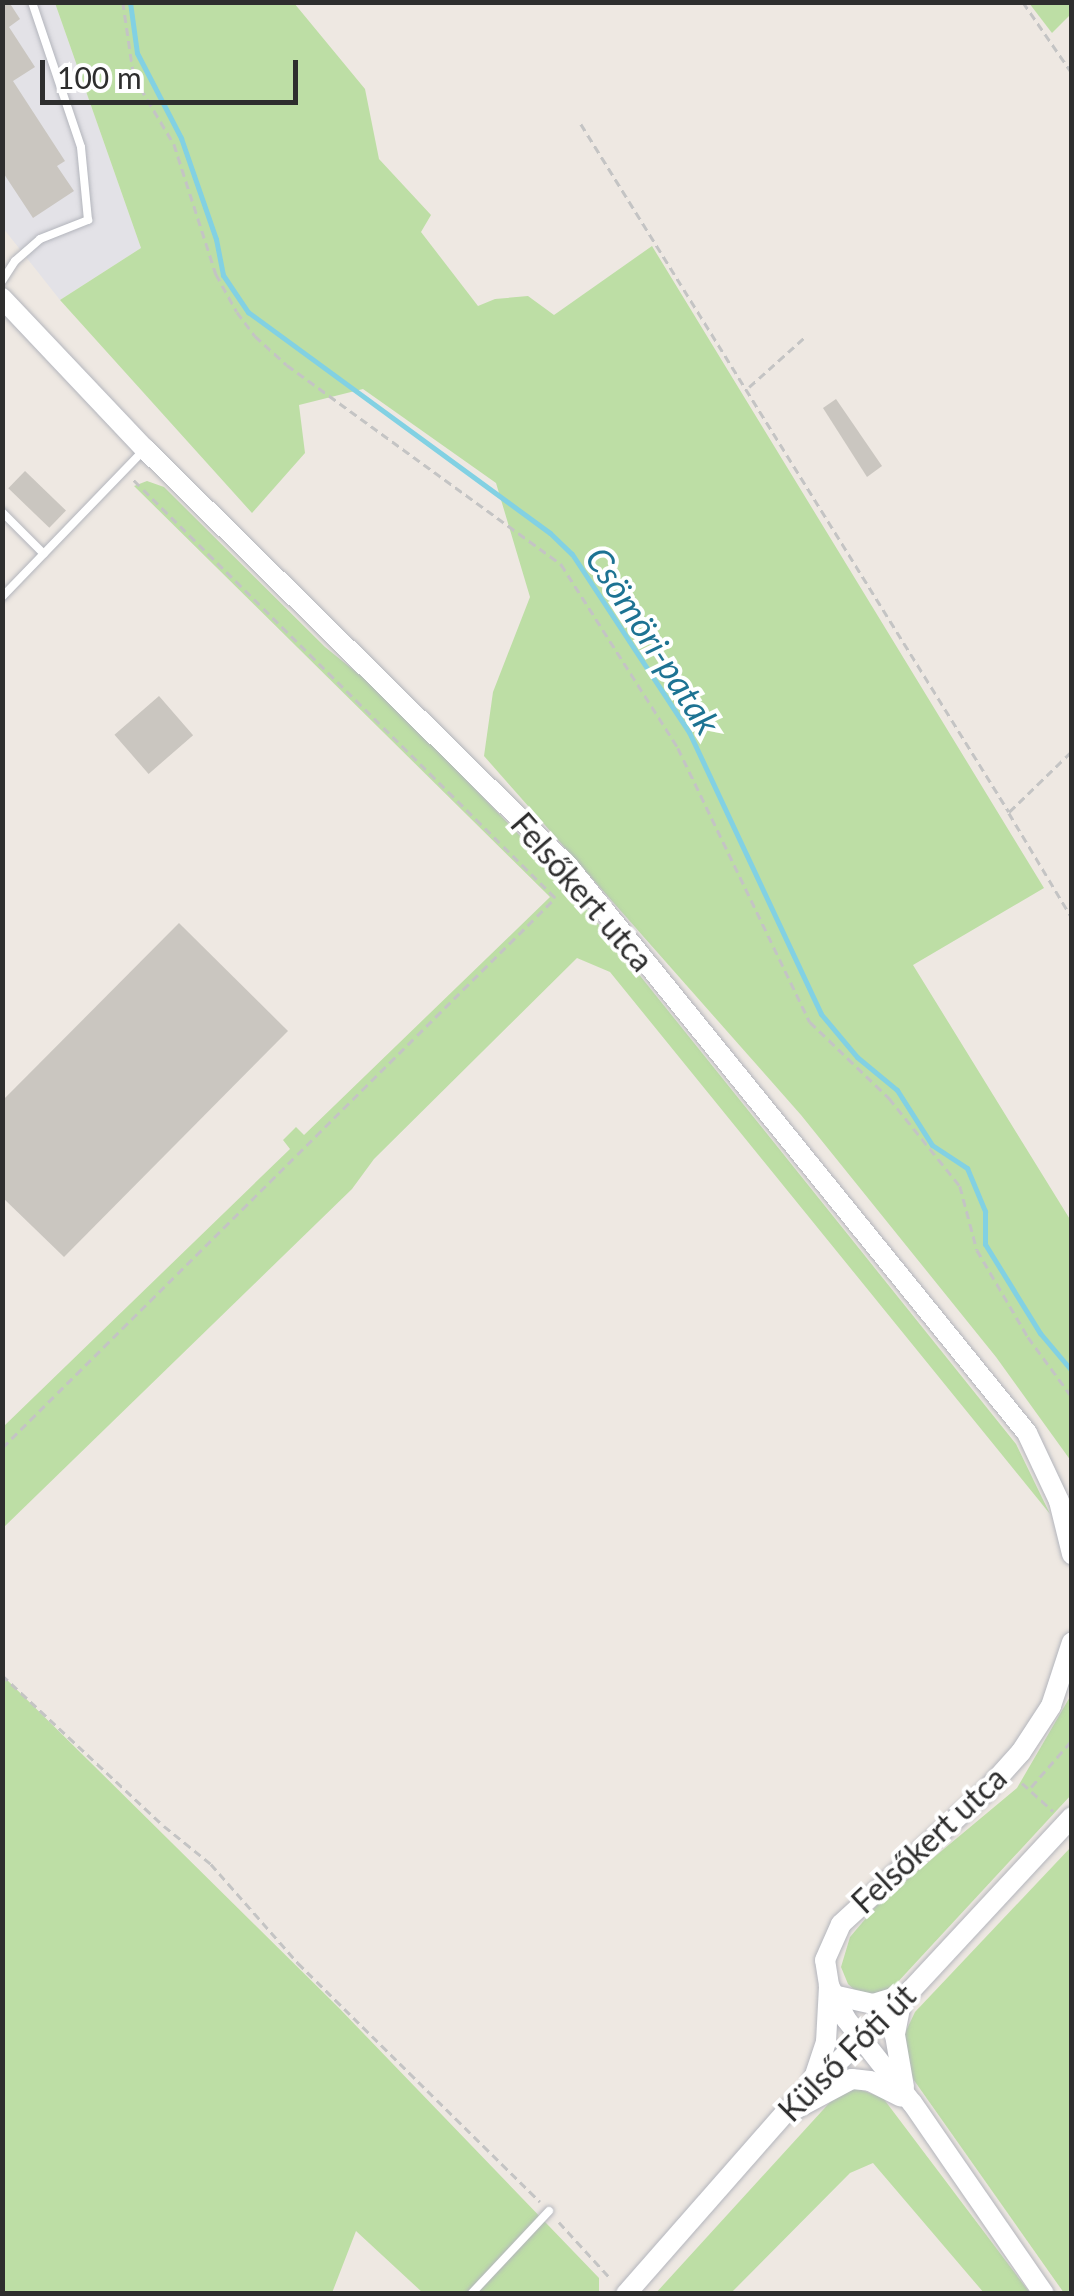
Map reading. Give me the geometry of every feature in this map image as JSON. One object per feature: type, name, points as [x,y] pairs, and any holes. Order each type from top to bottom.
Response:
[{"type":"street","name":"Felsőkert utca","points":[[2,298],[146,449],[568,867],[1026,1433],[1058,1501],[1072,1554]]},
{"type":"street","name":"Felsőkert utca","points":[[812,2085],[826,2042],[831,1990],[826,1951],[840,1924],[1005,1770],[1051,1706],[1072,1642]]},
{"type":"street","name":"Külső Fóti út","points":[[626,2294],[812,2085],[906,1996],[1068,1820]]},
{"type":"street","points":[[831,1990],[874,2004],[906,1996]]},
{"type":"street","points":[[831,1990],[861,2040],[908,2098],[1044,2294]]},
{"type":"street","points":[[906,1996],[894,2035],[908,2098]]},
{"type":"street","points":[[786,2113],[818,2101],[852,2079],[870,2080],[908,2098]]},
{"type":"lane","points":[[2,281],[15,261],[40,239],[88,220],[81,148],[32,2]]},
{"type":"lane","points":[[2,597],[146,449]]},
{"type":"lane","points":[[2,512],[44,554]]},
{"type":"lane","points":[[471,2294],[549,2212]]},
{"type":"path","points":[[123,2],[134,77],[174,144],[216,274],[254,336],[287,365],[561,564],[678,748],[810,1022],[889,1098],[960,1186],[976,1250],[1028,1337],[1072,1397]]},
{"type":"path","points":[[1023,2],[1072,73]]},
{"type":"path","points":[[581,124],[748,388],[1072,918]]},
{"type":"path","points":[[748,388],[805,337]]},
{"type":"path","points":[[2,1448],[556,898],[125,472]]},
{"type":"path","points":[[1009,812],[1072,751]]},
{"type":"path","points":[[2,1675],[164,1826],[212,1864],[298,1963],[611,2278],[615,2294]]},
{"type":"path","points":[[1030,1789],[1072,1740]]},
{"type":"path","points":[[1005,1770],[1068,1820]]},
{"type":"shaded area","points":[[2,3],[55,3],[141,248],[60,300],[3,228]]},
{"type":"green space","points":[[55,3],[294,3],[365,89],[379,159],[431,215],[421,232],[478,306],[495,299],[528,296],[554,315],[652,246],[1044,888],[913,965],[1071,1221],[1071,1461],[996,1357],[801,1115],[484,756],[493,692],[530,597],[496,483],[363,389],[299,405],[305,453],[252,513],[60,300],[141,248]]},
{"type":"green space","points":[[1029,3],[1071,3],[1071,14],[1052,33]]},
{"type":"green space","points":[[147,481],[164,487],[325,647],[382,693],[564,881],[1016,1444],[1050,1514],[610,972],[577,958],[374,1159],[352,1189],[3,1528],[3,1427],[290,1149],[283,1140],[296,1127],[304,1135],[550,897],[134,486]]},
{"type":"green space","points":[[2,1675],[338,2007],[599,2278],[599,2293],[423,2293],[356,2231],[332,2293],[3,2293]]},
{"type":"green space","points":[[1071,1695],[1071,1795],[895,1985],[877,1995],[858,1993],[848,1984],[841,1967],[850,1937],[878,1904],[1017,1788]]},
{"type":"green space","points":[[1071,1847],[1071,2293],[1064,2293],[911,2076],[904,2054],[905,2033],[915,2012]]},
{"type":"green space","points":[[856,2088],[883,2098],[1030,2293],[984,2293],[873,2163],[850,2173],[731,2293],[655,2294],[832,2100]]},
{"type":"building","points":[[2,2],[9,2],[20,19],[9,27],[35,67],[13,81],[65,161],[57,166],[74,191],[33,218],[2,171]]},
{"type":"building","points":[[836,399],[882,466],[867,477],[823,408]]},
{"type":"building","points":[[25,471],[66,511],[49,528],[8,488]]},
{"type":"building","points":[[159,696],[193,735],[149,774],[114,735]]},
{"type":"building","points":[[179,923],[288,1031],[64,1257],[2,1197],[2,1101]]},
{"type":"waterway","name":"Csömöri-patak","points":[[130,2],[137,53],[181,138],[216,239],[223,275],[248,312],[550,533],[572,554],[689,732],[821,1014],[857,1057],[897,1090],[932,1145],[967,1168],[985,1211],[985,1244],[1040,1333],[1072,1371]]}]
